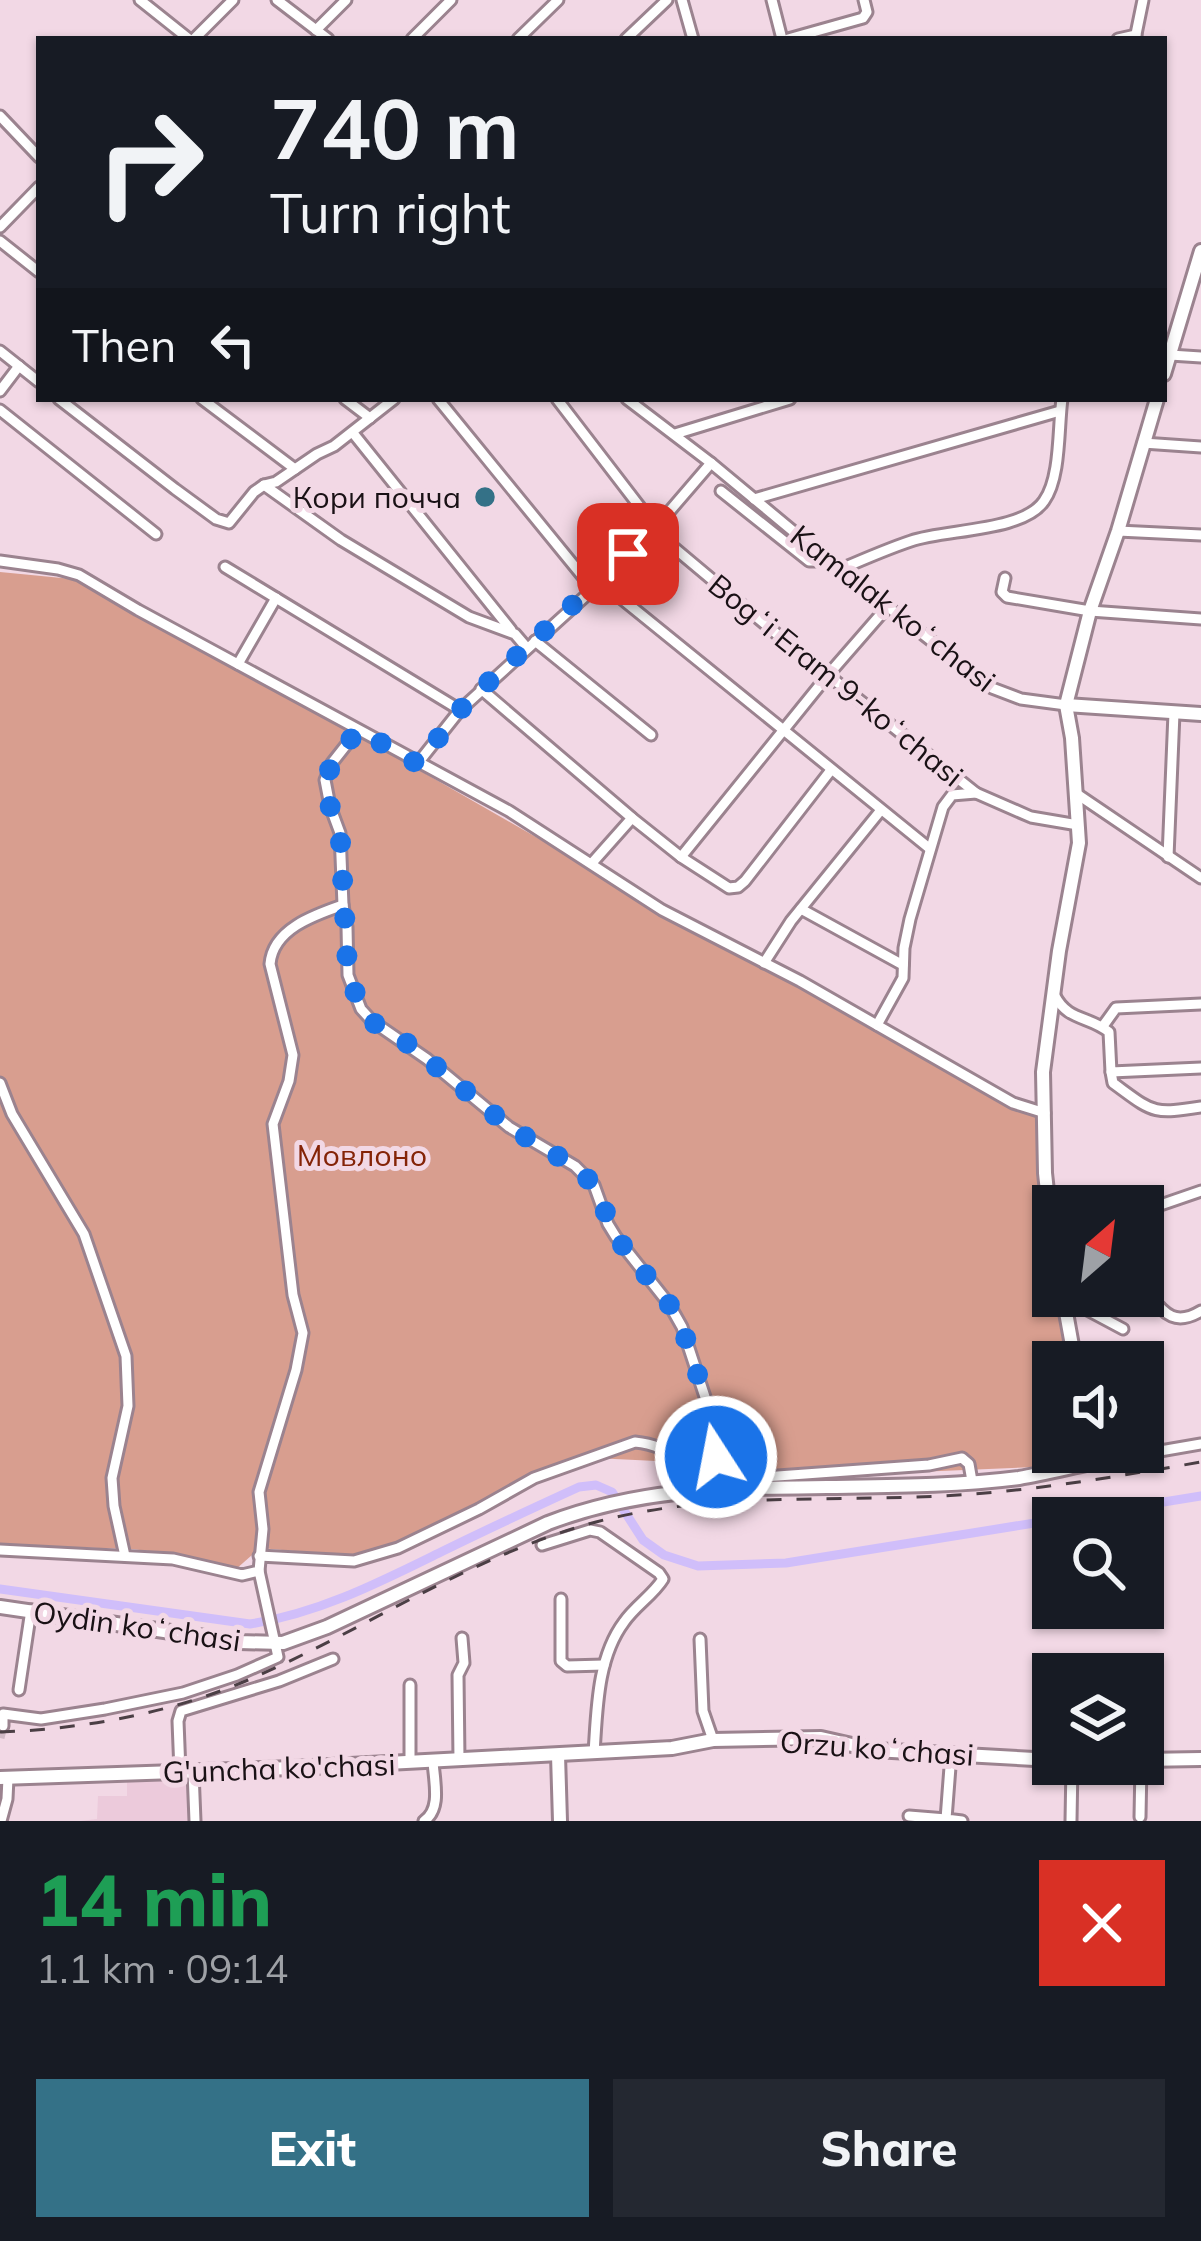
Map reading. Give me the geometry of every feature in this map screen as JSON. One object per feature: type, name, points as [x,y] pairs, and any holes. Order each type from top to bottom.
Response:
[{"type":"street","points":[[140,0],[188,36]]},
{"type":"street","points":[[195,36],[233,0]]},
{"type":"street","points":[[277,0],[324,36]]},
{"type":"street","points":[[316,30],[346,0]]},
{"type":"street","points":[[415,36],[451,0]]},
{"type":"street","points":[[521,36],[558,0]]},
{"type":"street","points":[[629,36],[667,0]]},
{"type":"street","points":[[682,0],[692,36]]},
{"type":"street","points":[[772,0],[784,36]]},
{"type":"street","points":[[796,36],[863,18],[867,12],[864,0]]},
{"type":"street","points":[[1136,36],[1143,0]]},
{"type":"street","points":[[0,116],[36,155]]},
{"type":"street","points":[[0,227],[36,190]]},
{"type":"street","points":[[0,241],[36,270]]},
{"type":"street","points":[[1167,364],[1171,326],[1197,279],[1201,251]]},
{"type":"street","points":[[0,351],[36,379]]},
{"type":"street","points":[[1170,355],[1201,357]]},
{"type":"street","points":[[0,391],[20,366]]},
{"type":"street","points":[[63,402],[216,519],[229,523],[263,485],[276,482],[352,433],[390,402]]},
{"type":"street","points":[[206,402],[295,470]]},
{"type":"street","points":[[349,402],[370,418]]},
{"type":"street","points":[[441,402],[597,585],[929,848]]},
{"type":"street","name":"Bogʻi Eram 9-koʻchasi","points":[[559,402],[666,541],[828,675],[976,793],[1031,817],[1078,825]]},
{"type":"street","name":"Kamalak koʻchasi","points":[[631,402],[992,688],[1021,699],[1066,705],[1201,714]]},
{"type":"street","points":[[675,434],[780,402]]},
{"type":"street","points":[[1046,1185],[1043,1072],[1079,843],[1066,705],[1155,402]]},
{"type":"street","points":[[754,499],[1061,405],[1052,485],[1034,511],[989,527],[913,540],[841,569]]},
{"type":"street","points":[[0,410],[157,534]]},
{"type":"street","points":[[352,433],[515,634]]},
{"type":"street","points":[[1144,443],[1201,447]]},
{"type":"street","points":[[418,764],[460,710],[597,585],[711,463]]},
{"type":"street","points":[[263,485],[341,540],[442,601],[515,634],[651,735]]},
{"type":"street","points":[[721,491],[809,561],[830,561]]},
{"type":"street","points":[[1118,531],[1201,535]]},
{"type":"street","points":[[0,561],[79,575],[509,811],[662,910],[1012,1103],[1045,1114]]},
{"type":"street","points":[[225,567],[460,710]]},
{"type":"street","points":[[1004,578],[1002,592],[1007,597],[1090,611],[1201,619]]},
{"type":"street","points":[[238,664],[276,598]]},
{"type":"street","points":[[681,857],[888,606]]},
{"type":"street","points":[[481,689],[632,818],[729,888],[740,886],[831,770]]},
{"type":"street","points":[[1168,857],[1174,713]]},
{"type":"street","points":[[358,730],[332,763],[326,780],[340,833],[348,975],[362,1009],[372,1022],[398,1036],[509,1127],[574,1166],[594,1185],[616,1237],[682,1327],[708,1406],[716,1457]]},
{"type":"street","points":[[877,1025],[901,985],[910,919],[947,800],[959,793],[976,793]]},
{"type":"street","points":[[1077,794],[1201,878]]},
{"type":"street","points":[[764,963],[881,810]]},
{"type":"street","points":[[592,863],[632,818]]},
{"type":"street","points":[[2,1718],[41,1719],[183,1693],[278,1657],[259,1571],[259,1492],[303,1333],[293,1295],[273,1124],[293,1055],[270,964],[281,938],[299,924],[344,905]]},
{"type":"street","points":[[801,909],[903,965]]},
{"type":"street","points":[[1053,992],[1067,1013],[1103,1026],[1110,1036],[1113,1083],[1154,1111],[1201,1107]]},
{"type":"street","points":[[1103,1026],[1116,1008],[1201,1004]]},
{"type":"street","points":[[1111,1072],[1201,1068]]},
{"type":"street","points":[[0,1083],[12,1114],[84,1234],[126,1356],[128,1406],[112,1478],[125,1556]]},
{"type":"street","points":[[1164,1204],[1201,1191]]},
{"type":"street","points":[[1164,1308],[1174,1318],[1185,1319],[1201,1311]]},
{"type":"street","points":[[1100,1317],[1123,1329]]},
{"type":"street","points":[[259,1556],[367,1559],[479,1509],[534,1478],[635,1442],[651,1443],[684,1461],[716,1457],[742,1476],[764,1478],[929,1465],[962,1458],[969,1464],[971,1481]]},
{"type":"street","points":[[1164,1449],[1201,1444]]},
{"type":"street","points":[[273,1640],[296,1640],[532,1530],[640,1496],[766,1486],[971,1481],[1038,1473]]},
{"type":"street","points":[[542,1545],[590,1530],[600,1532],[662,1575],[662,1583],[625,1620],[613,1640],[604,1665],[593,1753]]},
{"type":"street","points":[[0,1550],[172,1559],[242,1575],[259,1571]]},
{"type":"street","points":[[561,1599],[561,1661],[567,1666],[604,1665]]},
{"type":"street","name":"Oydin koʻchasi","points":[[0,1607],[239,1642],[273,1640]]},
{"type":"street","points":[[19,1690],[31,1610]]},
{"type":"street","points":[[459,1760],[462,1638]]},
{"type":"street","points":[[700,1640],[703,1711],[712,1740]]},
{"type":"street","points":[[194,1821],[178,1720],[181,1711],[333,1659]]},
{"type":"street","points":[[410,1685],[410,1762]]},
{"type":"street","name":"Orzu koʻchasi","points":[[558,1755],[672,1748],[712,1740],[820,1738],[874,1750],[1032,1759]]},
{"type":"street","points":[[946,1819],[951,1754]]},
{"type":"street","points":[[558,1755],[560,1821]]},
{"type":"street","name":"G'uncha ko'chasi","points":[[4,1778],[558,1755]]},
{"type":"street","points":[[1164,1761],[1201,1759]]},
{"type":"street","points":[[424,1821],[435,1806],[433,1761]]},
{"type":"street","points":[[2,1821],[7,1799],[4,1778]]},
{"type":"street","points":[[1071,1821],[1072,1785]]},
{"type":"street","points":[[1140,1817],[1141,1785]]},
{"type":"street","points":[[909,1816],[962,1821]]},
{"type":"shaded area","points":[[192,1777],[193,1821],[80,1821],[97,1819],[98,1796],[127,1796],[127,1779]]},
{"type":"green space","name":"Мовлоно","points":[[0,572],[72,579],[1041,1117],[1050,1185],[1032,1185],[1032,1317],[1069,1317],[1072,1341],[1032,1341],[1032,1467],[700,1481],[656,1461],[594,1458],[546,1468],[385,1559],[260,1548],[235,1570],[188,1556],[132,1549],[0,1545]]},
{"type":"waterway","points":[[0,1589],[250,1624],[349,1595],[579,1487],[596,1485],[612,1492],[643,1540],[664,1555],[698,1566],[786,1563],[1032,1523]]},
{"type":"waterway","points":[[1164,1502],[1201,1496]]},
{"type":"tunnel","points":[[0,1738],[3,1726]]},
{"type":"railway","points":[[0,1732],[127,1717],[219,1692],[506,1554],[596,1522],[724,1502],[1006,1491],[1201,1462]]},
{"type":"place","name":"Кори почча","points":[[485,497]]},
{"type":"route","points":[[628,554],[460,710],[418,764],[358,730],[332,763],[326,780],[340,833],[348,975],[362,1009],[372,1022],[398,1036],[509,1127],[574,1166],[594,1185],[616,1237],[682,1327],[708,1406],[716,1457]]}]
